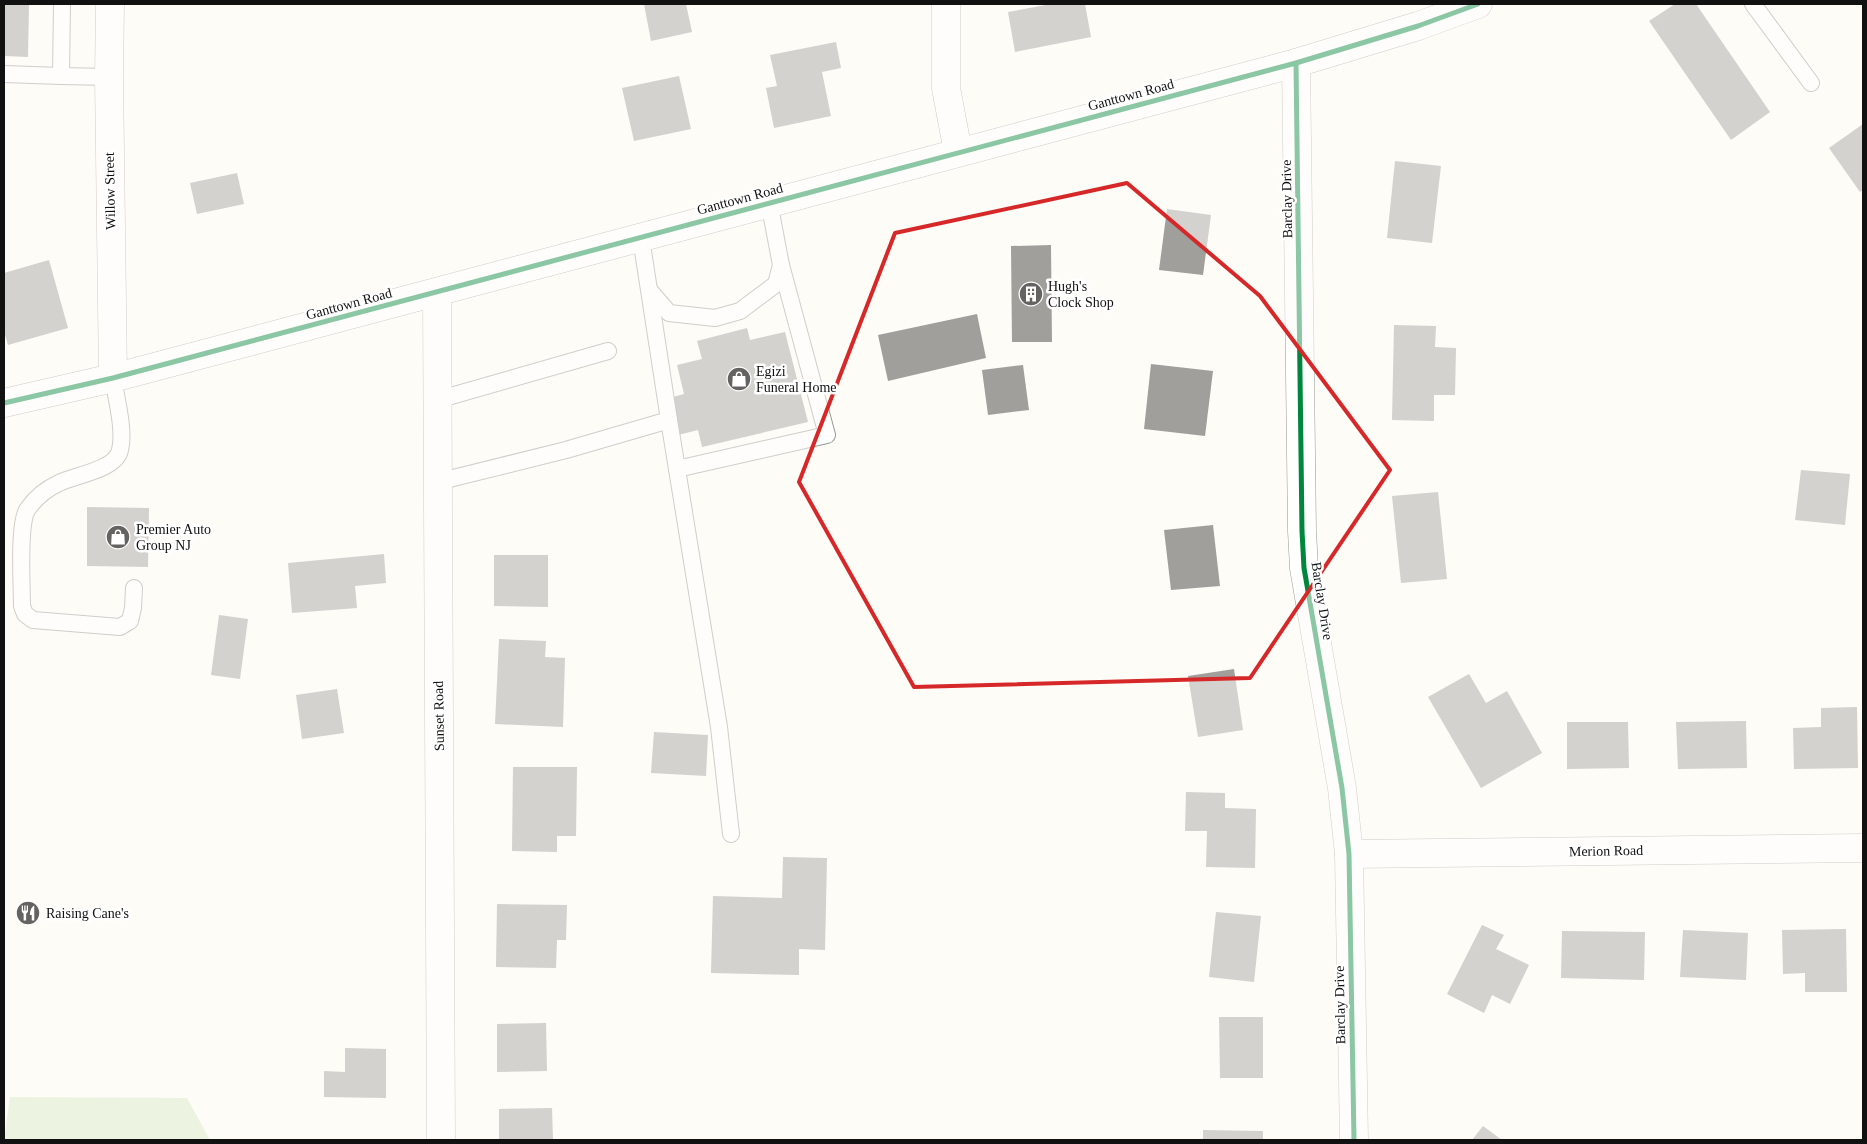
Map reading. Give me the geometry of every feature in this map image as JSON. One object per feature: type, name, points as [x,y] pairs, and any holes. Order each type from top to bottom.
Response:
[{"type":"street","name":"Willow Street","points":[[110,4],[109,77],[113,378]]},
{"type":"street","points":[[946,4],[946,88],[958,152]]},
{"type":"street","name":"Ganttown Road","points":[[4,403],[113,378],[1296,63],[1418,26],[1478,4]]},
{"type":"street","name":"Barclay Drive","points":[[1296,63],[1303,549],[1310,602],[1342,788],[1349,854],[1354,1140]]},
{"type":"street","name":"Sunset Road","points":[[437,292],[441,1140]]},
{"type":"street","name":"Merion Road","points":[[1349,854],[1863,848]]},
{"type":"lane","points":[[61,76],[62,4]]},
{"type":"lane","points":[[1753,4],[1811,82]]},
{"type":"lane","points":[[4,74],[109,77]]},
{"type":"lane","points":[[677,469],[827,435],[781,266],[769,202]]},
{"type":"lane","points":[[641,238],[719,727],[731,834]]},
{"type":"lane","points":[[650,291],[669,313],[714,318],[740,311],[776,284],[781,266]]},
{"type":"lane","points":[[437,400],[608,351]]},
{"type":"lane","points":[[113,378],[121,435],[121,449],[118,458],[109,465],[60,482],[44,492],[26,512],[22,526],[22,606],[25,614],[33,620],[120,627],[130,621],[134,588]]},
{"type":"lane","points":[[437,482],[566,450],[669,420]]},
{"type":"highlighted area","points":[[1127,183],[1260,296],[1390,470],[1250,678],[914,687],[799,482],[895,233]]},
{"type":"green space","points":[[10,1097],[187,1098],[210,1140],[4,1140]]},
{"type":"building","points":[[4,4],[29,4],[28,57],[4,56]]},
{"type":"building","points":[[644,4],[686,4],[692,32],[651,41]]},
{"type":"building","points":[[1051,4],[1085,4],[1091,37],[1015,52],[1008,12]]},
{"type":"building","points":[[1675,4],[1696,4],[1770,112],[1731,140],[1649,21]]},
{"type":"building","points":[[836,42],[841,68],[822,72],[831,116],[774,128],[766,88],[777,86],[770,55]]},
{"type":"building","points":[[679,76],[691,129],[634,141],[622,88]]},
{"type":"building","points":[[1863,124],[1863,190],[1860,192],[1829,148]]},
{"type":"building","points":[[1395,161],[1441,166],[1432,243],[1387,238]]},
{"type":"building","points":[[237,173],[244,204],[197,214],[190,183]]},
{"type":"building","points":[[1167,209],[1211,215],[1203,275],[1159,270]]},
{"type":"building","name":"Hugh's Clock Shop","points":[[1051,245],[1052,342],[1012,342],[1011,246]]},
{"type":"building","points":[[49,260],[68,328],[8,345],[4,331],[4,273]]},
{"type":"building","points":[[977,314],[986,358],[888,381],[878,335]]},
{"type":"building","points":[[1394,325],[1436,326],[1435,347],[1456,348],[1455,395],[1434,395],[1434,421],[1392,420]]},
{"type":"building","name":"Egizi Funeral Home","points":[[747,328],[750,340],[785,332],[808,422],[702,447],[698,430],[678,435],[669,398],[684,394],[677,365],[702,359],[697,341]]},
{"type":"building","points":[[1151,364],[1213,371],[1205,436],[1144,429]]},
{"type":"building","points":[[1023,365],[1029,410],[988,415],[982,370]]},
{"type":"building","points":[[1801,470],[1850,474],[1845,525],[1795,520]]},
{"type":"building","points":[[1438,492],[1447,579],[1401,583],[1392,496]]},
{"type":"building","name":"Premier Auto Group NJ","points":[[87,507],[149,508],[148,567],[87,566]]},
{"type":"building","points":[[1213,525],[1220,586],[1171,590],[1164,530]]},
{"type":"building","points":[[384,554],[386,583],[355,586],[357,608],[292,613],[288,563]]},
{"type":"building","points":[[494,555],[548,555],[548,607],[494,606]]},
{"type":"building","points":[[219,615],[248,619],[240,679],[211,675]]},
{"type":"building","points":[[499,639],[546,641],[545,657],[565,658],[563,727],[495,724]]},
{"type":"building","points":[[1234,669],[1243,730],[1198,737],[1188,676]]},
{"type":"building","points":[[1469,674],[1486,703],[1507,691],[1542,753],[1481,788],[1428,697]]},
{"type":"building","points":[[337,689],[344,733],[302,739],[296,695]]},
{"type":"building","points":[[1857,707],[1858,768],[1794,769],[1793,728],[1821,727],[1821,708]]},
{"type":"building","points":[[1746,721],[1747,768],[1678,769],[1676,722]]},
{"type":"building","points":[[1567,722],[1628,722],[1629,768],[1567,769]]},
{"type":"building","points":[[654,732],[708,735],[706,776],[651,773]]},
{"type":"building","points":[[513,767],[577,767],[576,836],[557,836],[557,852],[512,851]]},
{"type":"building","points":[[1186,792],[1225,793],[1225,808],[1256,809],[1255,868],[1206,867],[1207,831],[1185,831]]},
{"type":"building","points":[[783,857],[827,858],[825,950],[799,949],[799,975],[711,973],[713,896],[782,898]]},
{"type":"building","points":[[497,904],[567,905],[566,940],[557,940],[556,968],[496,967]]},
{"type":"building","points":[[1216,912],[1261,916],[1254,982],[1209,977]]},
{"type":"building","points":[[1482,925],[1504,935],[1496,949],[1529,965],[1510,1004],[1492,995],[1484,1013],[1447,994]]},
{"type":"building","points":[[1846,929],[1847,992],[1805,992],[1805,973],[1783,974],[1782,930]]},
{"type":"building","points":[[1683,930],[1748,933],[1746,980],[1680,977]]},
{"type":"building","points":[[1562,931],[1645,932],[1644,980],[1561,978]]},
{"type":"building","points":[[1219,1017],[1263,1017],[1263,1078],[1220,1078]]},
{"type":"building","points":[[546,1023],[547,1071],[497,1072],[497,1024]]},
{"type":"building","points":[[345,1048],[386,1049],[386,1098],[324,1097],[324,1071],[345,1072]]},
{"type":"building","points":[[552,1108],[553,1140],[499,1140],[499,1109]]},
{"type":"building","points":[[1483,1126],[1502,1140],[1472,1140]]},
{"type":"building","points":[[1203,1130],[1263,1131],[1263,1140],[1203,1140]]},
{"type":"cycle path","points":[[4,403],[113,378],[1296,63],[1418,26],[1478,4]]},
{"type":"cycle path","points":[[1296,63],[1302,531],[1304,568],[1342,788],[1349,854],[1354,1140]]},
{"type":"place","name":"Hugh's Clock Shop","points":[[1031,294]]},
{"type":"place","name":"Egizi Funeral Home","points":[[739,379]]},
{"type":"place","name":"Premier Auto Group NJ","points":[[118,537]]},
{"type":"place","name":"Raising Cane's","points":[[28,913]]}]
